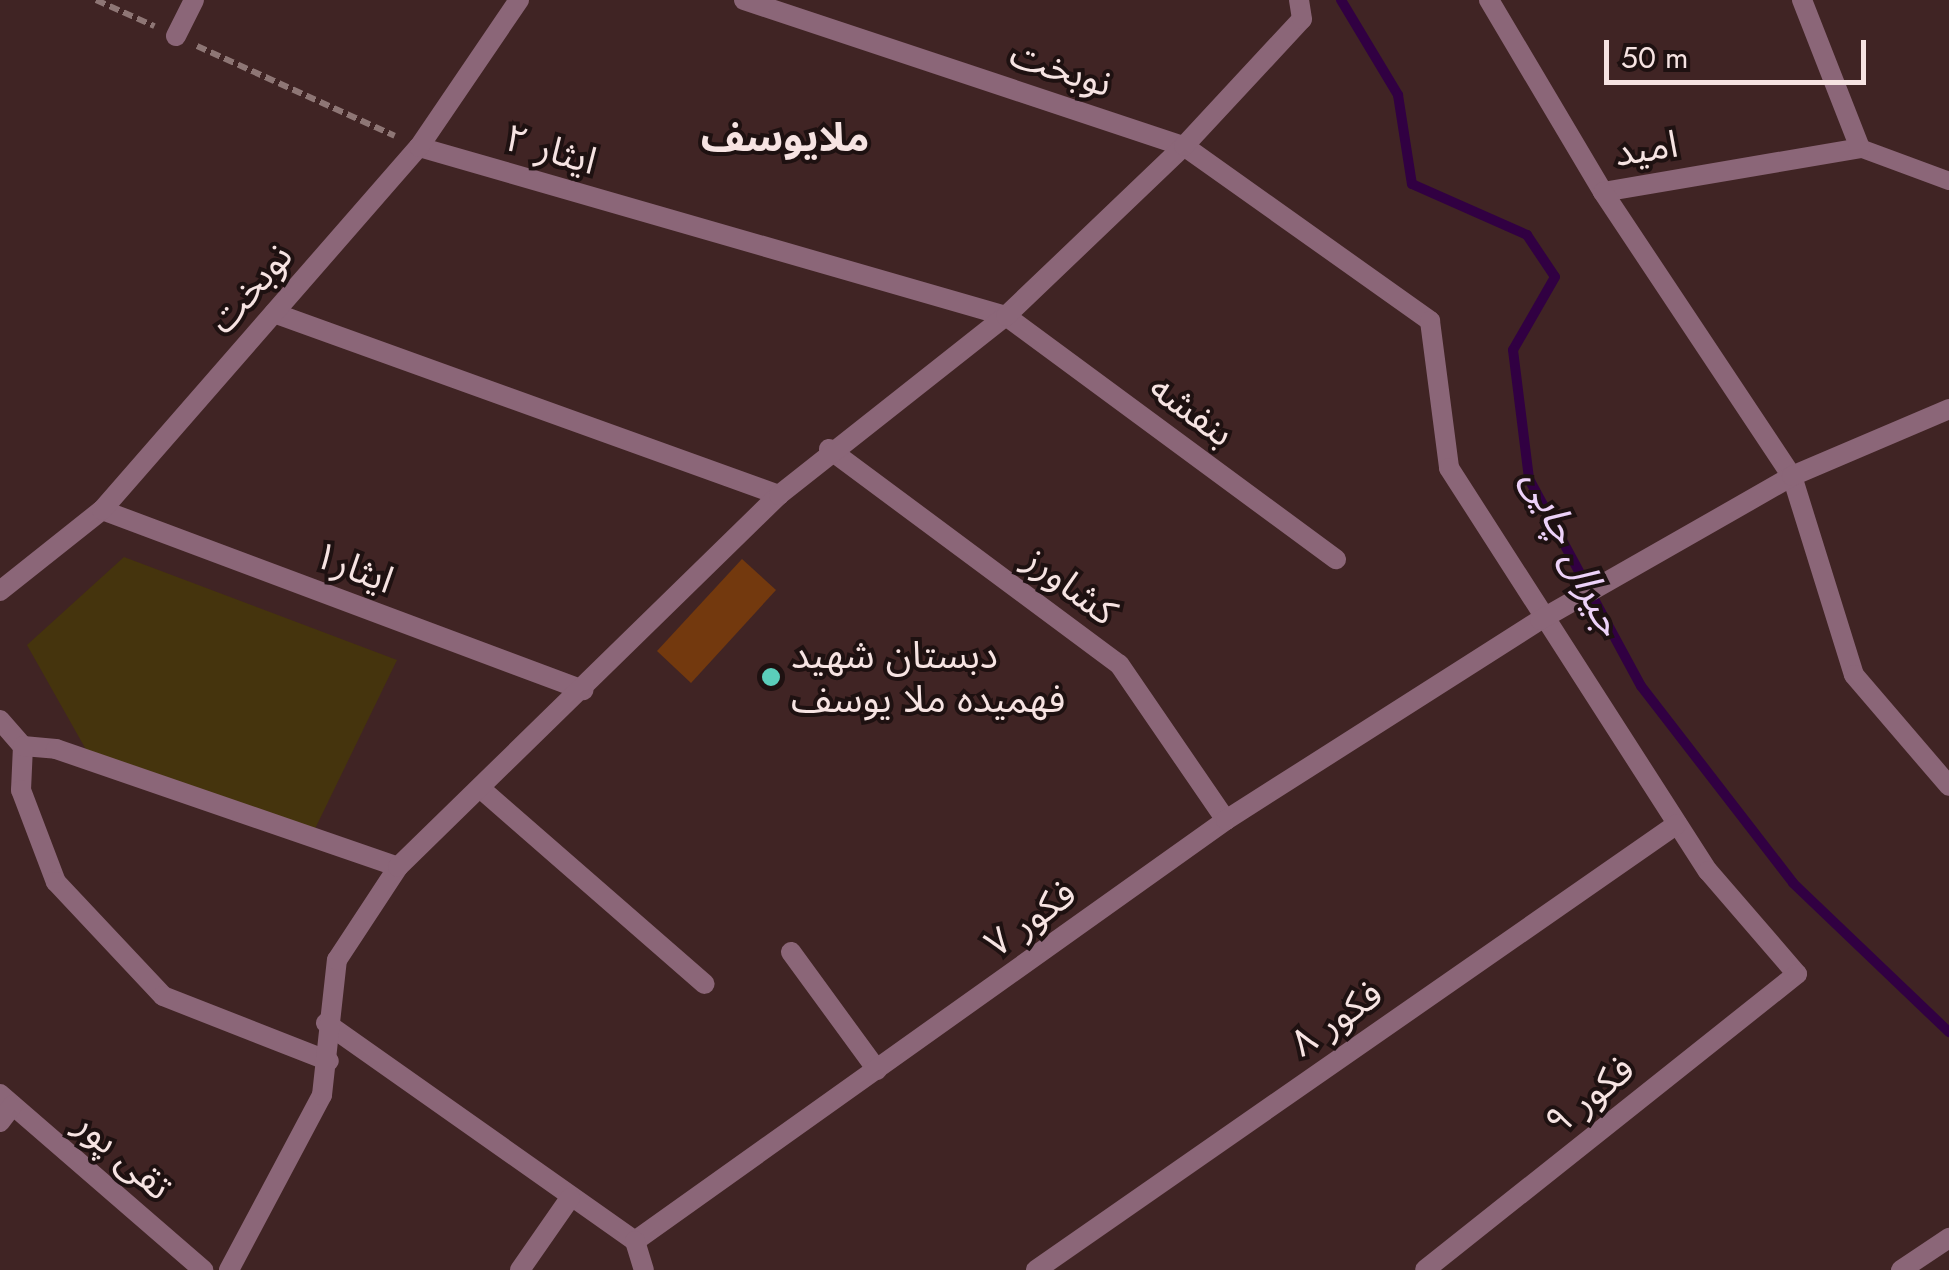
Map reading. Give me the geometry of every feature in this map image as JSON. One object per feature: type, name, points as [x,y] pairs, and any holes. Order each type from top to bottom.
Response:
[{"type":"street","points":[[176,36],[194,0]]},
{"type":"street","name":"نوبخت","points":[[0,591],[102,510],[419,147],[519,0]]},
{"type":"street","name":"نوبخت","points":[[744,0],[1184,146],[1430,321],[1449,468],[1540,620],[1677,824],[1797,974]]},
{"type":"street","points":[[230,1270],[322,1094],[329,1060],[326,1023],[337,960],[398,867],[829,449],[1006,316],[1184,146],[1302,19],[1300,0]]},
{"type":"street","name":"امید","points":[[1489,0],[1603,192],[1860,148]]},
{"type":"street","points":[[1802,0],[1860,148]]},
{"type":"street","name":"ایثار ۲","points":[[419,147],[1006,316]]},
{"type":"street","points":[[1603,192],[1792,476],[1854,675],[1949,786]]},
{"type":"street","points":[[274,314],[779,495]]},
{"type":"street","name":"بنفشه","points":[[1006,316],[1336,560]]},
{"type":"street","name":"فکور ۷","points":[[635,1241],[1226,820],[1540,620],[1792,476],[1949,408]]},
{"type":"street","name":"کشاورز","points":[[829,449],[1119,664],[1226,820]]},
{"type":"street","name":"ایثار۱","points":[[102,510],[583,690]]},
{"type":"street","points":[[0,720],[22,746],[20,790],[56,882],[164,996],[329,1060]]},
{"type":"street","points":[[22,746],[56,748],[398,867]]},
{"type":"street","points":[[480,788],[705,984]]},
{"type":"street","name":"فکور ۸","points":[[1036,1270],[1677,824]]},
{"type":"street","points":[[791,952],[877,1070]]},
{"type":"street","name":"فکور ۹","points":[[1425,1270],[1797,974]]},
{"type":"street","points":[[326,1023],[635,1241],[644,1270]]},
{"type":"street","points":[[0,1122],[6,1099]]},
{"type":"street","name":"تقی پور","points":[[6,1099],[194,1267]]},
{"type":"street","points":[[520,1270],[570,1198]]},
{"type":"street","points":[[1901,1270],[1949,1238]]},
{"type":"lane","points":[[1860,148],[1949,181]]},
{"type":"path","points":[[96,0],[419,147]]},
{"type":"shaded area","points":[[124,557],[397,660],[310,839],[93,762],[27,645]]},
{"type":"building","points":[[742,559],[776,590],[691,683],[657,651]]},
{"type":"waterway","name":"جیرال چایی","points":[[1341,0],[1398,95],[1412,184],[1527,235],[1555,277],[1513,350],[1529,479],[1641,686],[1793,883],[1949,1032]]},
{"type":"place","name":"دبستان شهید فهمیده ملا یوسف","points":[[771,677]]},
{"type":"district","name":"ملایوسف","points":[[785,137]]}]
